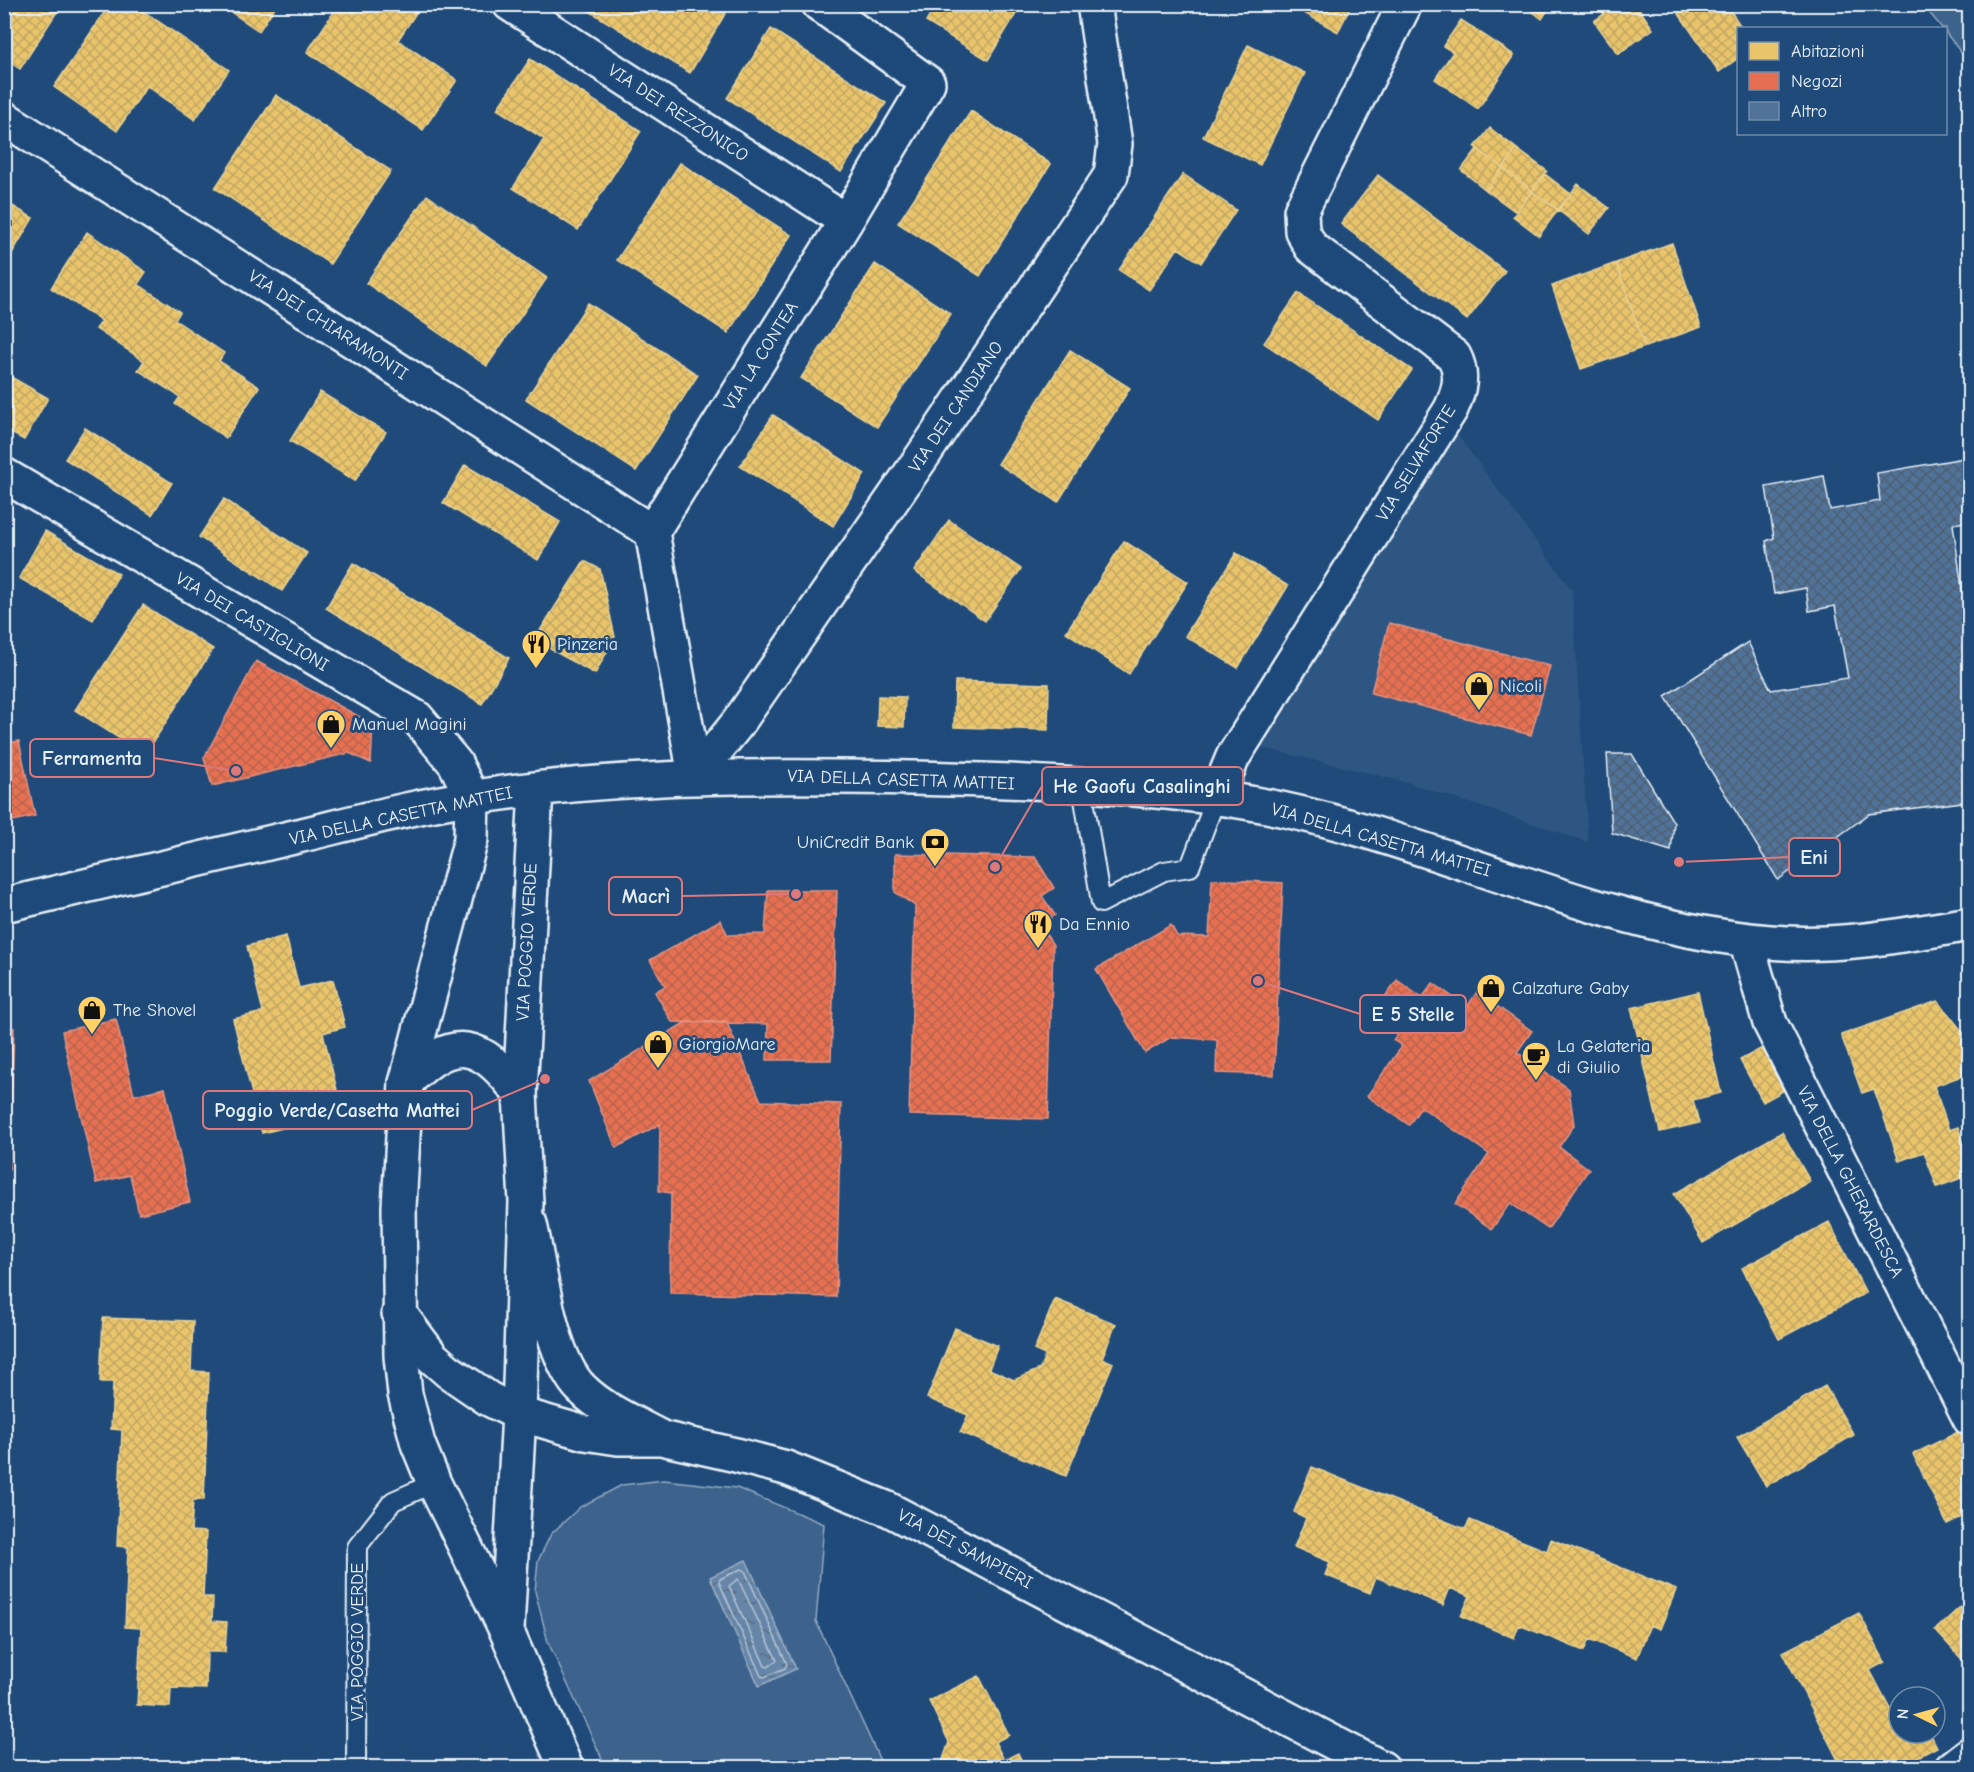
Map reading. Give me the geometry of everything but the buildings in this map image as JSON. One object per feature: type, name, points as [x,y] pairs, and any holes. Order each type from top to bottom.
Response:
[{"type":"street","name":"VIA DEI REZZONICO","points":[[510,4],[846,221]]},
{"type":"street","name":"VIA LA CONTEA","points":[[652,532],[846,221],[928,83],[819,4]]},
{"type":"street","name":"VIA DEI CANDIANO","points":[[695,776],[738,723],[831,589],[1111,175],[1115,144],[1094,4]]},
{"type":"street","name":"VIA SELVAFORTE","points":[[1216,798],[1233,757],[1451,409],[1458,394],[1460,375],[1454,356],[1311,247],[1302,231],[1300,221],[1301,211],[1315,179],[1406,4]]},
{"type":"street","name":"VIA DEI CHIARAMONTI","points":[[4,118],[652,532]]},
{"type":"street","name":"VIA DEI CASTIGLIONI","points":[[4,476],[417,718],[455,763],[472,797]]},
{"type":"street","points":[[652,532],[695,776]]},
{"type":"street","name":"VIA DELLA CASETTA MATTEI","points":[[4,905],[472,797],[585,782],[695,776],[939,778],[1216,798],[1287,811],[1347,826],[1595,908],[1676,928],[1746,939],[1827,943],[1970,924]]},
{"type":"street","name":"VIA POGGIO VERDE","points":[[507,1632],[519,1414],[526,1202],[520,1094],[536,789]]},
{"type":"street","name":"VIA POGGIO VERDE","points":[[472,797],[471,839],[406,1083],[401,1143],[399,1313],[405,1394],[418,1444],[434,1483],[507,1632],[566,1767]]},
{"type":"street","name":"VIA DELLA GHERARDESCA","points":[[1746,939],[1770,1023],[1970,1419]]},
{"type":"street","points":[[406,1083],[431,1058],[441,1052],[460,1050],[470,1051],[492,1061],[520,1094]]},
{"type":"street","points":[[526,1202],[557,1342],[568,1371],[592,1397],[661,1438]]},
{"type":"street","points":[[399,1313],[432,1357],[448,1371],[489,1399],[519,1414]]},
{"type":"street","name":"VIA DEI SAMPIERI","points":[[519,1414],[602,1436],[661,1438],[786,1468],[888,1509],[1382,1767]]},
{"type":"street","points":[[1952,1767],[1970,1754]]},
{"type":"lane","points":[[1082,787],[1101,903],[1164,871],[1190,867],[1216,798]]},
{"type":"lane","name":"VIA POGGIO VERDE","points":[[356,1767],[357,1547],[393,1501],[434,1483]]},
{"type":"shaded area","points":[[1923,5],[1969,5],[1969,63],[1947,34],[1947,27],[1941,27]]},
{"type":"shaded area","points":[[1451,426],[1572,590],[1588,842],[1406,782],[1260,747]]},
{"type":"shaded area","points":[[664,1480],[737,1488],[824,1524],[816,1621],[883,1767],[606,1767],[548,1642],[535,1591],[538,1561],[551,1534],[580,1507],[622,1485]]},
{"type":"water","points":[[746,1560],[796,1669],[759,1686],[710,1577]]},
{"type":"place","name":"Pinzeria","points":[[536,670]]},
{"type":"place","name":"Nicoli","points":[[1479,712]]},
{"type":"place","name":"Manuel Magini","points":[[331,750]]},
{"type":"place","name":"Ferramenta","points":[[236,771]]},
{"type":"place","name":"Eni","points":[[1679,862]]},
{"type":"place","name":"He Gaofu Casalinghi","points":[[995,867]]},
{"type":"place","name":"UniCredit Bank","points":[[935,868]]},
{"type":"place","name":"Macrì","points":[[796,894]]},
{"type":"place","name":"Da Ennio","points":[[1038,950]]},
{"type":"place","name":"E 5 Stelle","points":[[1258,981]]},
{"type":"place","name":"Calzature Gaby","points":[[1491,1014]]},
{"type":"place","name":"The Shovel","points":[[92,1036]]},
{"type":"place","name":"GiorgioMare","points":[[658,1070]]},
{"type":"place","name":"Poggio Verde/Casetta Mattei","points":[[545,1079]]},
{"type":"place","name":"La Gelateria di Giulio","points":[[1536,1082]]}]
